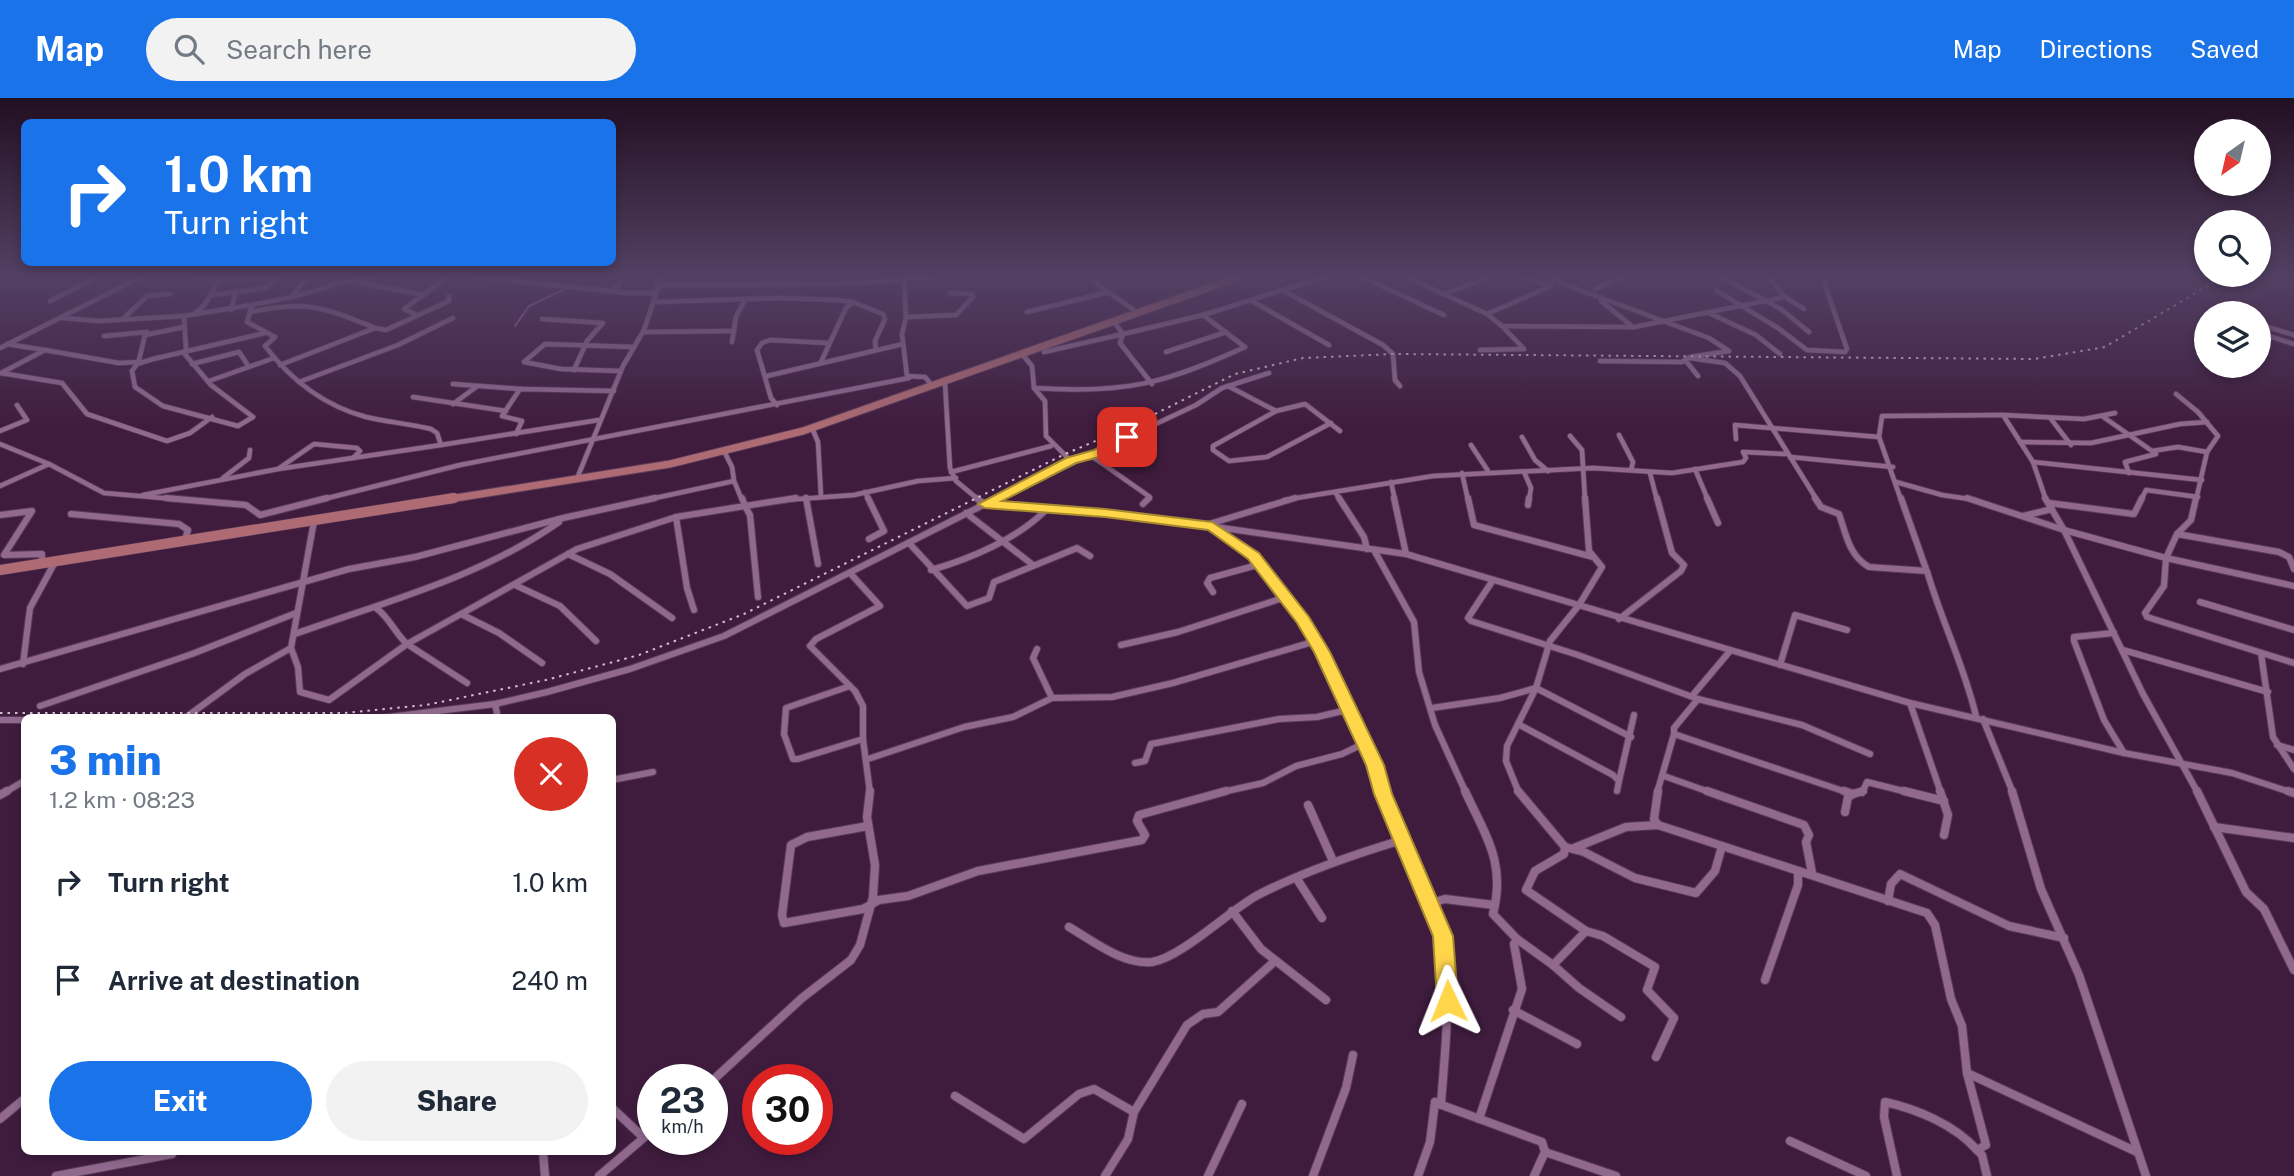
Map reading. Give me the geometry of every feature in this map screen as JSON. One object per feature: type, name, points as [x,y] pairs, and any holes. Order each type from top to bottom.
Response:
[{"type":"main road","points":[[1,560],[42,558],[314,521],[669,461],[769,436],[930,383],[1088,326]]},
{"type":"main road","points":[[0,570],[186,536],[578,477],[724,451],[812,428],[1102,326]]},
{"type":"street","points":[[0,348],[44,326]]},
{"type":"street","points":[[254,326],[275,337],[265,346],[280,365],[299,382],[351,412],[431,429],[437,433],[441,444]]},
{"type":"street","points":[[370,326],[386,330],[394,326]]},
{"type":"street","points":[[299,382],[398,345],[436,326]]},
{"type":"street","points":[[574,370],[585,347],[601,326]]},
{"type":"street","points":[[578,477],[621,371],[646,326]]},
{"type":"street","points":[[732,342],[735,326]]},
{"type":"street","points":[[821,362],[838,326]]},
{"type":"street","points":[[876,350],[876,341],[882,326]]},
{"type":"street","points":[[903,326],[909,378]]},
{"type":"street","points":[[1117,326],[1123,334]]},
{"type":"street","points":[[1044,352],[1155,326]]},
{"type":"street","points":[[1034,388],[1102,392],[1152,384],[1244,349],[1245,346],[1218,326]]},
{"type":"street","points":[[1296,326],[1329,345]]},
{"type":"street","points":[[1349,326],[1383,345],[1392,354],[1395,380],[1400,386]]},
{"type":"street","points":[[1480,350],[1524,349],[1502,326]]},
{"type":"street","points":[[1615,326],[1637,326]]},
{"type":"street","points":[[1600,361],[1688,359],[1729,351],[1709,338],[1676,326]]},
{"type":"street","points":[[1738,326],[1756,335],[1780,354]]},
{"type":"street","points":[[1773,326],[1807,350],[1845,352],[1847,349],[1839,326]]},
{"type":"street","points":[[1804,326],[1809,332]]},
{"type":"street","points":[[104,336],[184,327],[185,350],[192,364],[253,418],[233,426],[212,417],[163,406],[148,398],[133,382],[132,371],[139,362],[145,333]]},
{"type":"street","points":[[280,365],[374,328]]},
{"type":"street","points":[[2271,328],[2294,335]]},
{"type":"street","points":[[644,332],[734,331]]},
{"type":"street","points":[[1166,352],[1226,332]]},
{"type":"street","points":[[7,344],[118,363],[139,362],[265,333]]},
{"type":"street","points":[[1123,334],[1120,343],[1124,351],[1152,384]]},
{"type":"street","points":[[2271,337],[2294,344]]},
{"type":"street","points":[[777,405],[771,398],[758,350],[765,341],[829,343]]},
{"type":"street","points":[[621,371],[574,370],[528,365],[524,362],[545,344],[634,347]]},
{"type":"street","points":[[766,376],[903,344]]},
{"type":"street","points":[[1,373],[45,350]]},
{"type":"street","points":[[192,364],[239,352],[249,367]]},
{"type":"street","points":[[1022,354],[1032,366],[1034,388],[1045,401],[1043,432],[1051,446],[1071,461]]},
{"type":"street","points":[[209,381],[274,358]]},
{"type":"street","points":[[1688,359],[1698,376]]},
{"type":"street","points":[[1688,359],[1730,366],[1756,398],[1788,456],[1821,507],[1839,514],[1846,540],[1861,563],[1869,567],[1927,571]]},
{"type":"street","points":[[1,373],[62,383],[87,414],[167,441],[190,433],[212,417]]},
{"type":"street","points":[[427,714],[495,704],[610,675],[724,636],[1071,461],[1090,455],[1196,405],[1228,386],[1269,373]]},
{"type":"street","points":[[251,526],[260,515],[460,465],[909,378],[925,377],[930,383]]},
{"type":"street","points":[[945,383],[949,408],[946,448],[951,472],[967,493],[985,504],[1116,514],[1406,554],[1910,703],[2232,774],[2294,793]]},
{"type":"street","points":[[453,384],[614,391]]},
{"type":"street","points":[[1228,386],[1276,411]]},
{"type":"street","points":[[453,404],[476,387]]},
{"type":"street","points":[[516,434],[522,421],[502,417],[520,389]]},
{"type":"street","points":[[2176,394],[2207,422],[2218,436],[2207,452],[2191,520],[2178,534],[2166,558],[2164,586],[2145,613],[2147,617],[2294,663]]},
{"type":"street","points":[[412,397],[506,411]]},
{"type":"street","points":[[1331,423],[1257,460],[1229,461],[1213,450],[1213,446],[1276,411],[1303,403],[1331,423],[1340,431]]},
{"type":"street","points":[[0,431],[27,420],[17,405]]},
{"type":"street","points":[[2115,413],[2051,419],[2003,415],[1882,416],[1879,437],[1893,467],[1936,602],[1943,612],[1945,627],[1966,674],[1979,718],[2018,806],[2041,889],[2064,938],[2146,1176]]},
{"type":"street","points":[[2003,415],[2033,462],[2050,506],[2143,694],[2183,763],[2246,892],[2264,909],[2276,928],[2294,970]]},
{"type":"street","points":[[2101,416],[2134,435],[2156,454],[2125,462],[2129,472]]},
{"type":"street","points":[[2051,419],[2071,445]]},
{"type":"street","points":[[142,496],[164,489],[278,469],[599,420]]},
{"type":"street","points":[[2020,442],[2071,445],[2134,435],[2177,424],[2207,422]]},
{"type":"street","points":[[1736,439],[1734,425],[1879,437]]},
{"type":"street","points":[[812,428],[818,442],[821,496]]},
{"type":"street","points":[[1619,435],[1633,462],[1631,470]]},
{"type":"street","points":[[1570,436],[1582,450],[1589,551],[1602,567],[1579,605],[1553,636],[1536,688],[1506,754],[1512,782],[1524,802],[1570,848],[1620,872],[1696,893],[1715,871],[1722,846]]},
{"type":"street","points":[[1521,437],[1535,460],[1548,471]]},
{"type":"street","points":[[0,444],[49,464],[93,489],[246,505],[260,515]]},
{"type":"street","points":[[278,469],[314,444],[357,448],[359,451],[352,459]]},
{"type":"street","points":[[1471,445],[1488,471]]},
{"type":"street","points":[[951,472],[1051,446]]},
{"type":"street","points":[[2152,451],[2178,447],[2207,452]]},
{"type":"street","points":[[221,480],[249,458],[250,450]]},
{"type":"street","points":[[724,451],[750,515],[758,597]]},
{"type":"street","points":[[1208,526],[1284,500],[1462,473],[1583,469],[1650,473],[1743,462],[1746,458],[1743,452],[1893,467]]},
{"type":"street","points":[[1090,455],[1150,497],[1143,504]]},
{"type":"street","points":[[2033,462],[2202,480]]},
{"type":"street","points":[[0,486],[49,464]]},
{"type":"street","points":[[1695,469],[1718,523]]},
{"type":"street","points":[[1524,472],[1531,488],[1528,505]]},
{"type":"street","points":[[1462,473],[1474,525],[1597,558]]},
{"type":"street","points":[[1619,619],[1681,571],[1684,565],[1672,553],[1650,473]]},
{"type":"street","points":[[314,521],[291,648],[298,667],[300,692],[324,701],[330,700],[407,644],[590,544],[676,517],[806,497],[865,492],[918,481],[956,478]]},
{"type":"street","points":[[0,669],[349,569],[424,555],[564,518],[734,481]]},
{"type":"street","points":[[1391,482],[1406,554]]},
{"type":"street","points":[[1896,482],[1942,495],[1973,499],[2064,530],[2166,558],[2294,586]]},
{"type":"street","points":[[2023,516],[2050,506],[2134,514],[2146,491],[2198,497]]},
{"type":"street","points":[[865,492],[884,531],[869,538]]},
{"type":"street","points":[[1335,492],[1414,622],[1419,672],[1442,745],[1499,871],[1499,890],[1493,914],[1517,939],[1621,1017]]},
{"type":"street","points":[[806,497],[818,564]]},
{"type":"street","points":[[299,519],[301,505]]},
{"type":"street","points":[[0,515],[27,510],[32,513],[1,560]]},
{"type":"street","points":[[931,570],[957,562],[1031,523],[1046,510]]},
{"type":"street","points":[[966,513],[1033,565]]},
{"type":"street","points":[[71,514],[179,524],[188,530],[186,536]]},
{"type":"street","points":[[676,517],[685,554],[685,589],[694,610]]},
{"type":"street","points":[[295,634],[376,608],[475,569],[542,534],[564,518]]},
{"type":"street","points":[[1208,526],[1234,540],[1261,564],[1315,641],[1334,674],[1347,710],[1375,765],[1402,840],[1431,904],[1443,936],[1448,1001],[1441,1105],[1435,1102]]},
{"type":"street","points":[[2178,534],[2279,552],[2288,557],[2294,569]]},
{"type":"street","points":[[909,543],[931,570],[953,588],[967,606],[989,598],[994,582],[1073,548],[1082,549],[1090,556]]},
{"type":"street","points":[[568,554],[610,574],[672,618]]},
{"type":"street","points":[[23,664],[30,608],[56,561]]},
{"type":"street","points":[[1213,592],[1207,583],[1210,578],[1261,564]]},
{"type":"street","points":[[728,1066],[802,998],[850,960],[860,945],[870,904],[875,865],[868,826],[868,759],[863,739],[863,706],[850,687],[810,646],[816,639],[880,606],[850,573]]},
{"type":"street","points":[[1493,580],[1476,602],[1468,618],[1471,621],[1695,697],[1802,725],[1870,754]]},
{"type":"street","points":[[515,585],[549,596],[562,605],[596,640]]},
{"type":"street","points":[[1121,645],[1178,632],[1286,597]]},
{"type":"street","points":[[2200,602],[2294,630]]},
{"type":"street","points":[[376,608],[385,614],[393,631],[407,644],[467,683]]},
{"type":"street","points":[[40,706],[191,654],[296,613]]},
{"type":"street","points":[[461,614],[499,634],[542,663]]},
{"type":"street","points":[[1780,665],[1795,615],[1847,630]]},
{"type":"street","points":[[2114,633],[2074,636],[2074,640],[2104,720],[2124,752]]},
{"type":"street","points":[[868,759],[964,727],[1013,717],[1052,698],[1112,697],[1163,682],[1173,683],[1315,641]]},
{"type":"street","points":[[190,714],[245,674],[291,648]]},
{"type":"street","points":[[1037,649],[1033,658],[1052,698]]},
{"type":"street","points":[[2123,650],[2268,692]]},
{"type":"street","points":[[1658,825],[1654,813],[1674,728],[1730,651]]},
{"type":"street","points":[[2261,653],[2271,727],[2277,745],[2294,769]]},
{"type":"street","points":[[850,687],[786,708],[783,722],[788,754],[793,759],[798,759],[863,739]]},
{"type":"street","points":[[1432,708],[1500,698],[1536,688],[1631,737]]},
{"type":"street","points":[[1910,703],[1948,815],[1944,835]]},
{"type":"street","points":[[495,704],[497,714]]},
{"type":"street","points":[[1135,763],[1145,761],[1151,744],[1279,719],[1317,717],[1347,710]]},
{"type":"street","points":[[1617,791],[1634,716]]},
{"type":"street","points":[[0,720],[21,720]]},
{"type":"street","points":[[1518,724],[1609,772],[1619,782]]},
{"type":"street","points":[[1674,734],[1859,796],[1867,782],[1944,801]]},
{"type":"street","points":[[868,826],[807,837],[791,845],[783,921],[792,924],[863,909],[870,904],[908,896],[978,871],[1142,840],[1145,835],[1137,821],[1139,815],[1208,795],[1263,783],[1296,766],[1342,754],[1363,744]]},
{"type":"street","points":[[2277,745],[2294,750]]},
{"type":"street","points":[[616,779],[653,772]]},
{"type":"street","points":[[1664,776],[1804,825],[1809,835],[1807,842],[1812,873]]},
{"type":"street","points":[[0,795],[21,784]]},
{"type":"street","points":[[1845,813],[1847,797],[1853,794]]},
{"type":"street","points":[[1308,805],[1333,862]]},
{"type":"street","points":[[1656,1057],[1660,1039],[1673,1025],[1674,1018],[1647,990],[1649,980],[1655,974],[1655,967],[1604,936],[1586,931],[1526,890],[1535,871],[1570,848],[1640,822],[1658,825],[1798,872],[1812,873],[1927,913],[1935,925],[1951,999],[1962,1026],[1967,1073],[1986,1140],[1984,1148],[1977,1150]]},
{"type":"street","points":[[2214,827],[2294,838]]},
{"type":"street","points":[[1069,927],[1139,962],[1167,960],[1232,911],[1333,862],[1402,840]]},
{"type":"street","points":[[1765,980],[1798,885],[1798,872]]},
{"type":"street","points":[[1888,901],[1891,884],[1900,874],[1937,888],[2009,926],[2064,938]]},
{"type":"street","points":[[1297,879],[1322,918]]},
{"type":"street","points":[[1431,904],[1445,899],[1494,905]]},
{"type":"street","points":[[1232,911],[1250,936],[1275,961],[1326,1000]]},
{"type":"street","points":[[1553,965],[1586,931]]},
{"type":"street","points":[[1479,1119],[1495,1078],[1513,1010],[1522,989],[1514,955],[1517,939]]},
{"type":"street","points":[[1105,1176],[1128,1139],[1134,1112],[1187,1025],[1203,1014],[1218,1012],[1275,961]]},
{"type":"street","points":[[1513,1010],[1577,1044]]},
{"type":"street","points":[[1313,1176],[1346,1088],[1353,1055]]},
{"type":"street","points":[[1967,1073],[2137,1152]]},
{"type":"street","points":[[956,1096],[985,1114],[999,1128],[1024,1139],[1079,1094],[1094,1089],[1134,1112]]},
{"type":"street","points":[[2,1114],[21,1101]]},
{"type":"street","points":[[1435,1102],[1542,1142],[1545,1152],[1534,1176]]},
{"type":"street","points":[[1418,1176],[1430,1142],[1435,1102]]},
{"type":"street","points":[[1897,1176],[1884,1117],[1885,1102],[1899,1104],[1975,1145],[1982,1155],[1987,1176]]},
{"type":"street","points":[[1209,1176],[1242,1104]]},
{"type":"street","points":[[616,1112],[637,1132]]},
{"type":"street","points":[[1790,1141],[1866,1176]]},
{"type":"street","points":[[599,1176],[637,1143]]},
{"type":"street","points":[[1545,1152],[1616,1176]]},
{"type":"street","points":[[56,1176],[167,1155]]},
{"type":"street","points":[[543,1155],[545,1176]]},
{"type":"railway","points":[[0,713],[344,713],[426,705],[546,680],[639,655],[744,614],[1063,455],[1139,422],[1235,374],[1303,358],[1393,354],[2034,359],[2105,347],[2140,326]]},
{"type":"route","points":[[1127,437],[1098,453],[1071,461],[985,504],[1020,509],[1138,516],[1212,526],[1254,556],[1303,621],[1322,652],[1375,765],[1383,794],[1443,936],[1448,1001]]}]
